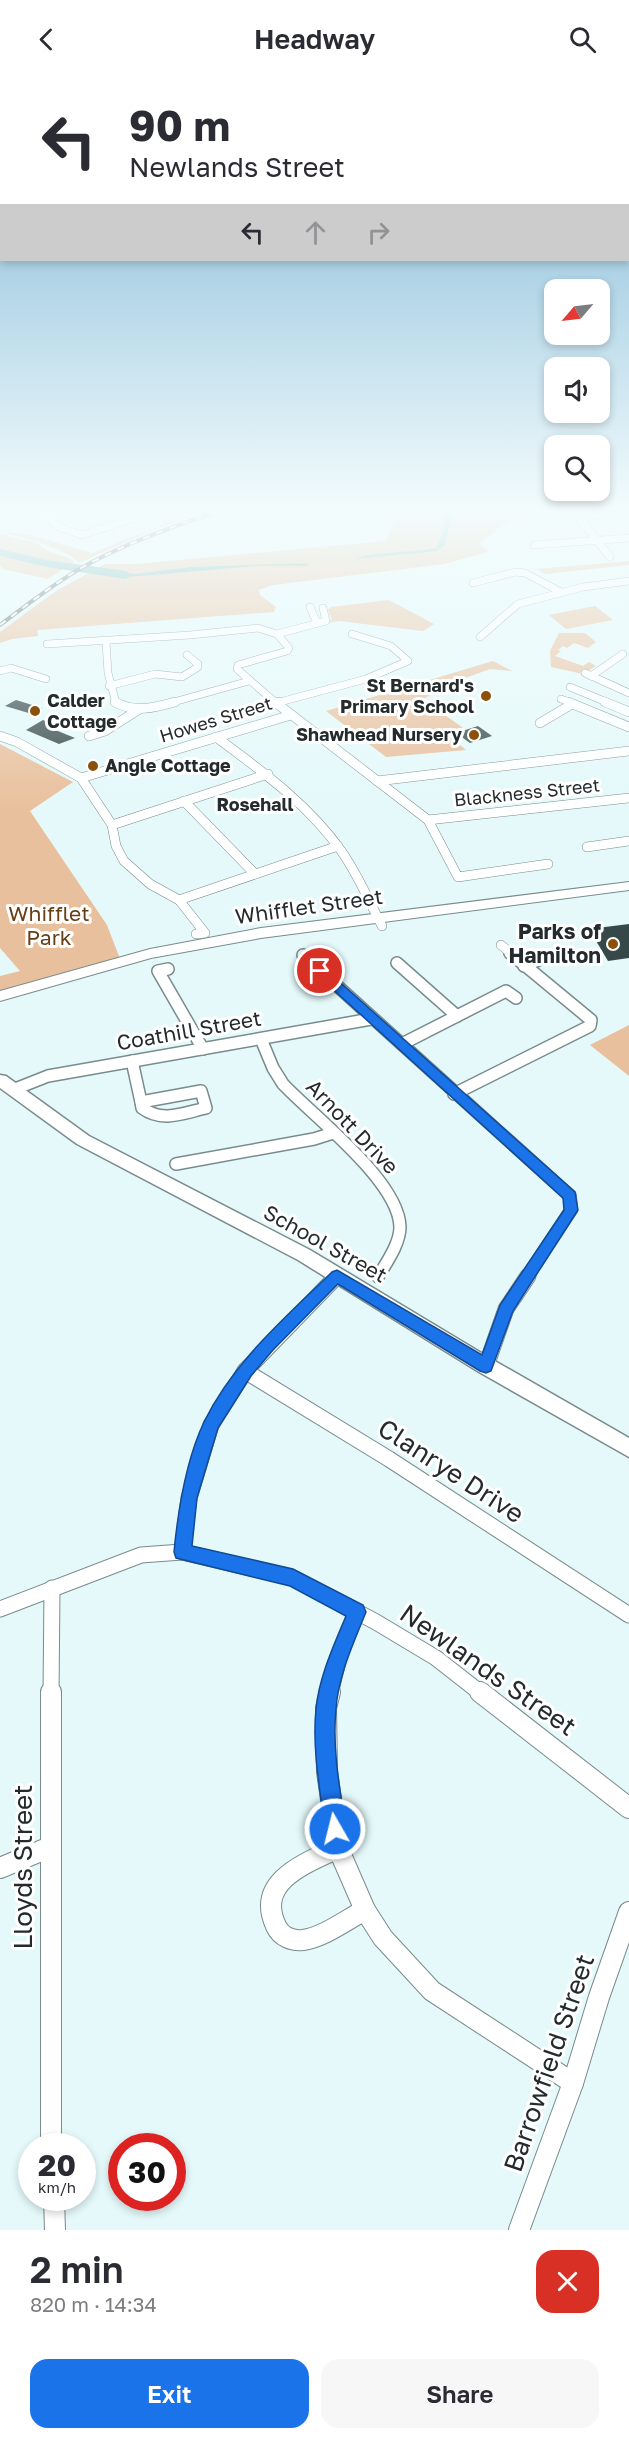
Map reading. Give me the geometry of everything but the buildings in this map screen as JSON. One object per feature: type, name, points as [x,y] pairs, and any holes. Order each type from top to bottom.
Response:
[{"type":"main road","name":"Whifflet Street","points":[[0,1003],[108,972],[186,954],[380,922],[629,886]]},
{"type":"main road","name":"Whifflet Street","points":[[0,996],[109,965],[184,947],[261,933],[629,894]]},
{"type":"street","points":[[311,608],[317,623]]},
{"type":"street","points":[[277,634],[326,621],[322,608]]},
{"type":"street","points":[[480,637],[513,608]]},
{"type":"street","points":[[46,644],[106,642],[258,628],[277,634],[289,648],[238,665],[237,669],[291,715],[428,820],[458,877],[548,864]]},
{"type":"street","points":[[276,703],[376,675],[408,662],[404,654],[377,640],[352,634]]},
{"type":"street","points":[[106,642],[109,686],[116,703],[138,710],[150,710],[249,681]]},
{"type":"street","points":[[623,654],[607,661],[588,675],[629,693]]},
{"type":"street","points":[[109,686],[154,674],[182,677],[198,667],[198,664],[187,655]]},
{"type":"street","points":[[0,671],[11,668],[46,679]]},
{"type":"street","points":[[570,687],[629,712]]},
{"type":"street","points":[[561,699],[629,727]]},
{"type":"street","points":[[591,707],[602,701]]},
{"type":"street","points":[[540,723],[572,704]]},
{"type":"street","points":[[89,736],[105,731],[138,710]]},
{"type":"street","name":"Howes Street","points":[[81,778],[291,715]]},
{"type":"street","points":[[0,736],[17,742],[81,778],[112,825],[116,846],[132,869],[150,884],[179,900],[205,933],[196,934]]},
{"type":"street","points":[[216,737],[268,774],[316,819],[338,846],[363,885],[380,922]]},
{"type":"street","points":[[377,780],[629,751]]},
{"type":"street","points":[[112,825],[268,774]]},
{"type":"street","name":"Blackness Street","points":[[428,820],[629,798]]},
{"type":"street","points":[[184,801],[255,874]]},
{"type":"street","points":[[587,847],[629,841]]},
{"type":"street","points":[[179,900],[338,846]]},
{"type":"street","points":[[454,1094],[590,1026],[591,1020],[501,945]]},
{"type":"street","points":[[303,955],[454,1094],[570,1196],[571,1210],[506,1309],[486,1366]]},
{"type":"street","points":[[524,966],[543,958]]},
{"type":"street","points":[[397,963],[457,1016]]},
{"type":"street","points":[[168,969],[158,971],[203,1049]]},
{"type":"street","points":[[402,1044],[506,991],[516,998]]},
{"type":"street","name":"Coathill Street","points":[[7,1084],[371,1019]]},
{"type":"street","name":"Arnott Drive","points":[[261,1039],[282,1083],[375,1176],[393,1199],[398,1210],[400,1227],[398,1238],[378,1277]]},
{"type":"street","points":[[132,1060],[142,1108],[146,1112],[159,1117],[206,1108],[201,1091],[141,1102]]},
{"type":"street","name":"School Street","points":[[7,1084],[83,1140],[304,1255],[486,1366],[629,1448]]},
{"type":"street","points":[[176,1164],[314,1139],[333,1133]]},
{"type":"street","points":[[182,1552],[189,1498],[211,1425],[245,1371],[337,1276]]},
{"type":"street","name":"Clanrye Drive","points":[[245,1371],[389,1459],[629,1615]]},
{"type":"street","name":"Newlands Street","points":[[0,1609],[141,1555],[182,1552],[293,1578],[436,1658],[629,1808]]},
{"type":"street","name":"Lloyds Street","points":[[51,2133],[52,1588]]},
{"type":"street","points":[[357,1612],[340,1653],[326,1708],[327,1772],[338,1848],[365,1910],[383,1938],[432,1991],[573,2083]]},
{"type":"street","points":[[0,1868],[50,1847]]},
{"type":"street","points":[[338,1848],[299,1867],[285,1877],[273,1891],[268,1904],[273,1921],[279,1934],[291,1940],[304,1940],[365,1910]]},
{"type":"street","name":"Barrowfield Street","points":[[519,2230],[573,2083],[599,1997],[629,1912]]},
{"type":"street","points":[[54,2211],[55,2230]]},
{"type":"green space","points":[[32,608],[275,608],[274,612],[37,630],[38,636],[0,643],[0,632]]},
{"type":"green space","points":[[405,608],[434,624],[423,631],[339,621],[328,623],[332,619],[328,610]]},
{"type":"green space","points":[[583,608],[598,608],[613,620],[566,629],[549,615]]},
{"type":"green space","points":[[559,633],[585,633],[596,642],[588,648],[574,643],[567,648],[563,646],[555,656],[583,666],[589,662],[596,666],[583,674],[551,667],[550,651]]},
{"type":"green space","points":[[493,661],[512,671],[490,669],[457,681],[423,699],[463,728],[445,733],[466,750],[386,757],[326,711]]},
{"type":"green space","name":"Whifflet Park","points":[[0,744],[73,782],[30,811],[107,925],[120,959],[0,991],[0,976],[20,971],[0,948]]},
{"type":"green space","points":[[629,1025],[629,1076],[590,1045]]},
{"type":"railway","points":[[0,625],[22,608]]},
{"type":"place","name":"St Bernard's Primary School","points":[[486,696]]},
{"type":"place","name":"Calder Cottage","points":[[35,711]]},
{"type":"place","name":"Shawhead Nursery","points":[[474,735]]},
{"type":"place","name":"Angle Cottage","points":[[93,766]]},
{"type":"place","name":"Parks of Hamilton","points":[[613,944]]},
{"type":"district","name":"Rosehall","points":[[255,805]]},
{"type":"route","points":[[320,971],[570,1196],[571,1210],[506,1309],[486,1366],[337,1276],[245,1371],[211,1425],[189,1498],[182,1552],[293,1578],[357,1612],[340,1653],[326,1708],[327,1772],[335,1829]]}]
